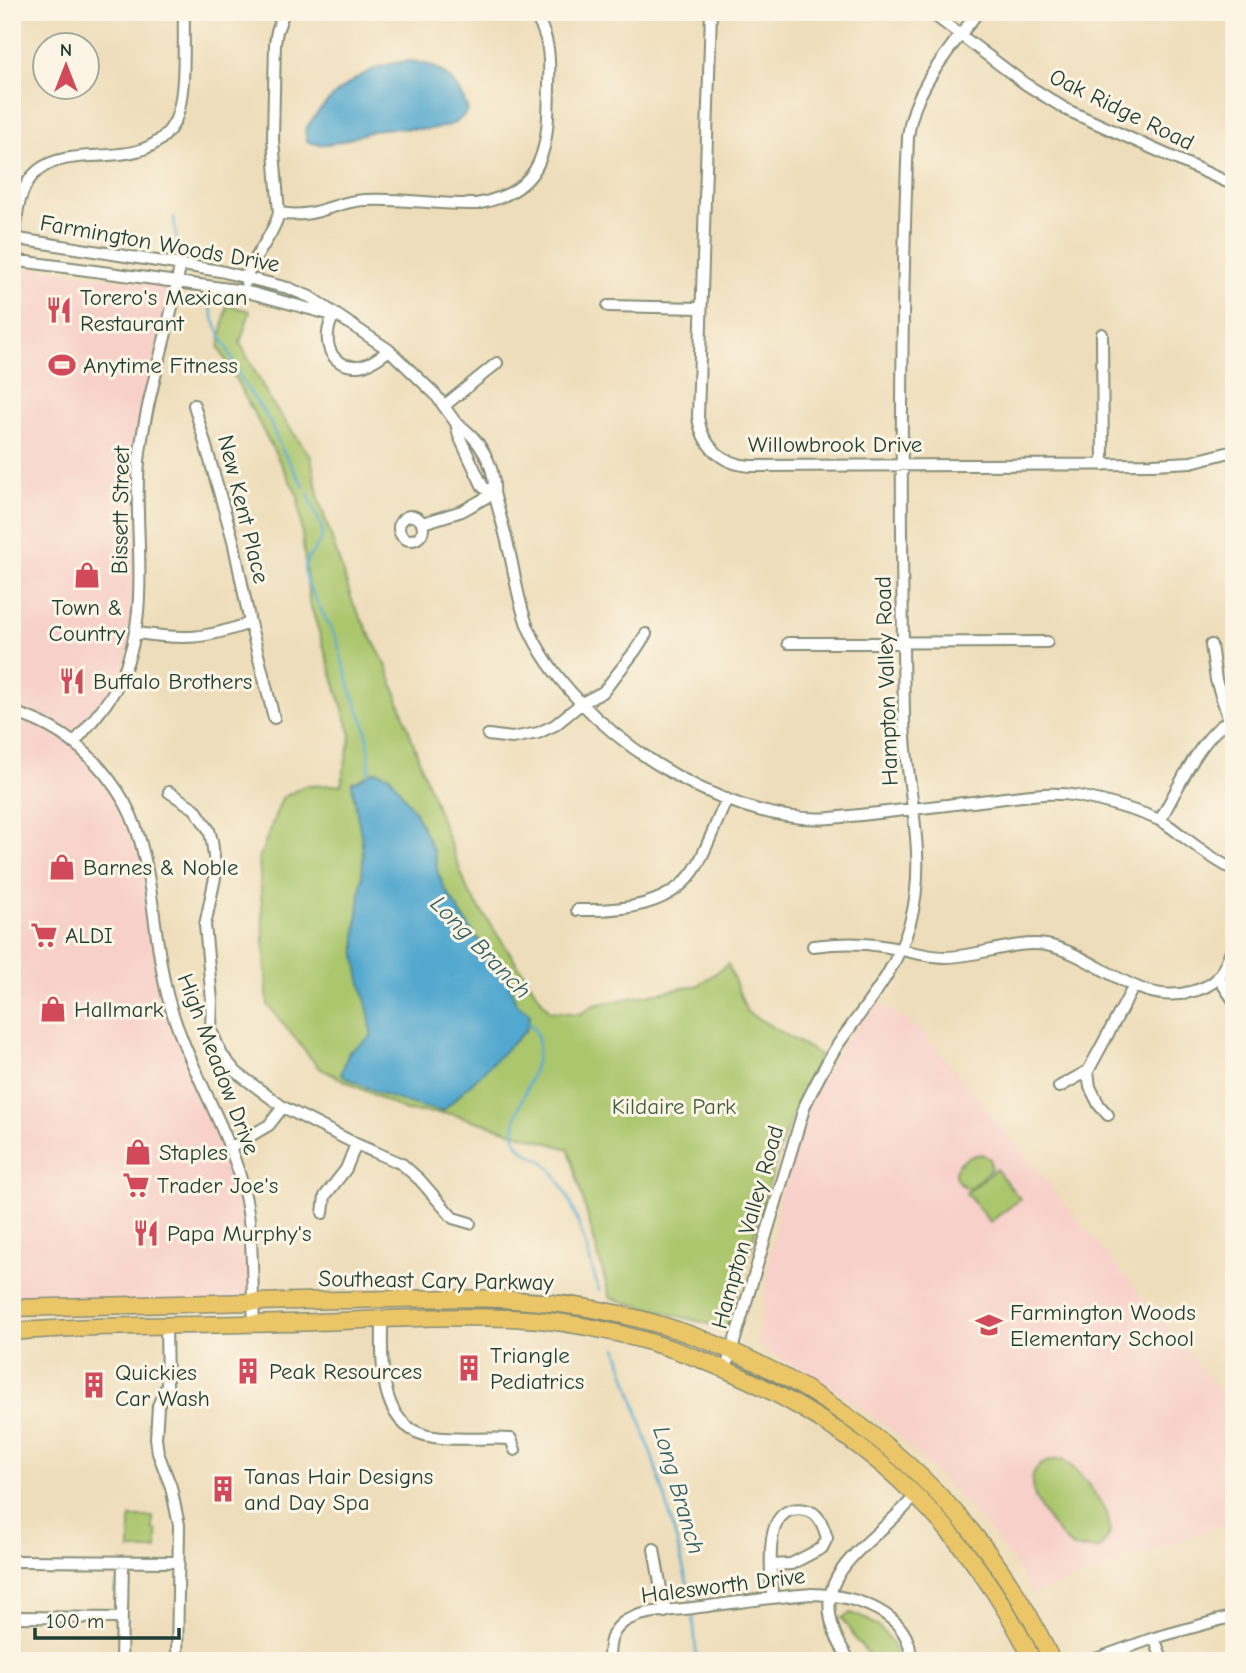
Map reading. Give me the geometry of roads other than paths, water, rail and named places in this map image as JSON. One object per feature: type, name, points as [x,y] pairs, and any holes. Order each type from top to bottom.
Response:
[{"type":"main road","name":"Southeast Cary Parkway","points":[[12,1308],[453,1299],[549,1303],[612,1312],[653,1322],[733,1351],[782,1376],[836,1408],[877,1438],[927,1482],[974,1534],[1034,1622],[1052,1661]]},
{"type":"main road","name":"Southeast Cary Parkway","points":[[12,1332],[511,1318],[646,1340],[726,1369],[825,1423],[867,1453],[916,1495],[984,1578],[1033,1661]]},
{"type":"street","points":[[14,260],[15,219],[24,189],[34,175],[46,166],[66,158],[139,151],[155,144],[172,127],[181,96],[184,12]]},
{"type":"street","points":[[244,291],[247,276],[277,222],[279,213],[273,139],[275,56],[277,31],[284,12]]},
{"type":"street","points":[[279,213],[317,213],[369,200],[476,204],[510,194],[524,183],[544,154],[548,127],[548,48],[545,35],[532,12]]},
{"type":"street","name":"Willowbrook Drive","points":[[711,12],[698,417],[706,442],[719,456],[737,465],[750,466],[1103,465],[1191,462],[1234,451]]},
{"type":"street","name":"Oak Ridge Road","points":[[930,12],[1036,91],[1066,110],[1234,185]]},
{"type":"street","name":"Hampton Valley Road","points":[[726,1369],[805,1105],[833,1052],[894,965],[911,920],[916,892],[917,861],[904,731],[902,466],[902,295],[909,128],[923,88],[978,12]]},
{"type":"street","name":"Farmington Woods Drive","points":[[13,238],[247,276],[310,297],[334,316]]},
{"type":"street","name":"Farmington Woods Drive","points":[[14,260],[244,291],[334,316],[350,323],[389,350],[428,387],[456,423],[469,431],[492,469],[494,493],[528,628],[555,670],[582,703],[628,745],[675,776],[727,799],[771,813],[803,818],[832,818],[1032,795],[1062,794],[1095,800],[1160,820],[1213,859],[1234,870]]},
{"type":"street","name":"Bissett Street","points":[[75,742],[121,679],[137,633],[137,490],[140,454],[144,423],[172,314],[180,265]]},
{"type":"street","points":[[608,306],[701,308]]},
{"type":"street","points":[[334,316],[329,324],[327,344],[332,354],[341,362],[354,366],[365,364],[389,350]]},
{"type":"street","points":[[1102,334],[1103,465]]},
{"type":"street","points":[[444,406],[497,363]]},
{"type":"street","name":"New Kent Place","points":[[194,405],[233,540],[274,718]]},
{"type":"street","points":[[423,523],[462,511],[494,493]]},
{"type":"street","points":[[137,633],[170,638],[196,638],[250,623]]},
{"type":"street","points":[[488,735],[512,738],[538,733],[555,725],[582,703],[603,692],[646,634]]},
{"type":"street","points":[[788,643],[1047,642]]},
{"type":"street","points":[[1160,820],[1193,761],[1209,739],[1231,719],[1216,680],[1211,645]]},
{"type":"street","name":"High Meadow Drive","points":[[12,712],[35,719],[75,742],[113,785],[136,828],[145,864],[156,943],[168,998],[230,1147],[250,1217],[254,1324]]},
{"type":"street","points":[[169,792],[195,808],[209,830],[215,853],[216,873],[205,925],[212,1001],[211,1030],[216,1047],[236,1072],[283,1107],[402,1164],[420,1180],[453,1218],[470,1223]]},
{"type":"street","points":[[577,910],[633,908],[656,900],[680,885],[697,866],[727,799]]},
{"type":"street","points":[[813,946],[851,942],[940,957],[962,957],[1029,944],[1047,946],[1092,963],[1156,995],[1176,996],[1200,990],[1218,978],[1234,944]]},
{"type":"street","points":[[1218,978],[1234,1001]]},
{"type":"street","points":[[1059,1087],[1088,1071],[1134,986]]},
{"type":"street","points":[[1088,1071],[1090,1087],[1099,1105],[1108,1115]]},
{"type":"street","points":[[230,1147],[269,1125],[283,1107]]},
{"type":"street","points":[[323,1213],[325,1196],[346,1169],[356,1144]]},
{"type":"street","points":[[382,1320],[384,1390],[398,1415],[411,1429],[433,1437],[511,1439],[515,1450]]},
{"type":"street","points":[[166,1326],[167,1385],[158,1406],[156,1438],[158,1453],[178,1515],[177,1661]]},
{"type":"street","points":[[850,1661],[832,1629],[830,1613],[831,1595],[841,1569],[851,1556],[888,1525],[916,1495]]},
{"type":"street","points":[[772,1564],[791,1564],[822,1548],[827,1538],[815,1514],[799,1509],[780,1516],[772,1535],[772,1564],[772,1597]]},
{"type":"street","points":[[654,1549],[665,1612]]},
{"type":"street","points":[[12,1561],[179,1562]]},
{"type":"street","points":[[121,1661],[123,1562]]},
{"type":"street","name":"Halesworth Drive","points":[[609,1661],[613,1633],[622,1623],[641,1615],[772,1597],[831,1595],[858,1601],[890,1616],[906,1639],[911,1661]]},
{"type":"street","points":[[1090,1661],[1154,1638],[1234,1616]]},
{"type":"street","points":[[12,1617],[121,1618]]},
{"type":"street","points":[[1154,1638],[1163,1661]]},
{"type":"water","points":[[406,61],[428,65],[452,81],[468,110],[461,118],[439,128],[381,129],[325,144],[307,141],[305,130],[337,93],[368,72]]},
{"type":"water","points":[[377,771],[390,776],[415,812],[434,852],[438,873],[445,889],[476,937],[503,966],[516,1003],[530,1014],[526,1030],[443,1111],[390,1097],[341,1074],[349,1052],[371,1037],[356,953],[363,857],[352,782]]},
{"type":"waterway","name":"Long Branch","points":[[174,217],[177,245]]},
{"type":"waterway","name":"Long Branch","points":[[208,295],[214,321],[243,382],[269,420],[281,448],[304,487]]},
{"type":"waterway","name":"Long Branch","points":[[308,494],[323,531],[321,540],[307,560],[304,570],[309,587],[336,638],[351,691],[365,725],[369,746],[369,774]]},
{"type":"waterway","name":"Long Branch","points":[[526,1021],[536,1032],[539,1045],[537,1060],[515,1123],[515,1136],[523,1150],[549,1167],[565,1191],[599,1290]]},
{"type":"waterway","name":"Long Branch","points":[[617,1348],[666,1500],[692,1602]]},
{"type":"waterway","name":"Long Branch","points":[[693,1615],[697,1661]]},
{"type":"place","name":"Torero's Mexican Restaurant","points":[[59,310]]},
{"type":"place","name":"Anytime Fitness","points":[[62,365]]},
{"type":"place","name":"Town & Country","points":[[87,575]]},
{"type":"place","name":"Buffalo Brothers","points":[[72,681]]},
{"type":"place","name":"Barnes & Noble","points":[[62,867]]},
{"type":"place","name":"ALDI","points":[[44,935]]},
{"type":"place","name":"Hallmark","points":[[53,1009]]},
{"type":"place","name":"Staples","points":[[138,1152]]},
{"type":"place","name":"Trader Joe's","points":[[136,1185]]},
{"type":"place","name":"Papa Murphy's","points":[[146,1233]]},
{"type":"place","name":"Farmington Woods Elementary School","points":[[989,1325]]},
{"type":"place","name":"Triangle Pediatrics","points":[[469,1368]]},
{"type":"place","name":"Peak Resources","points":[[248,1371]]},
{"type":"place","name":"Quickies Car Wash","points":[[94,1385]]},
{"type":"place","name":"Tanas Hair Designs and Day Spa","points":[[223,1489]]},
{"type":"park label","name":"Kildaire Park","points":[[674,1106]]}]
